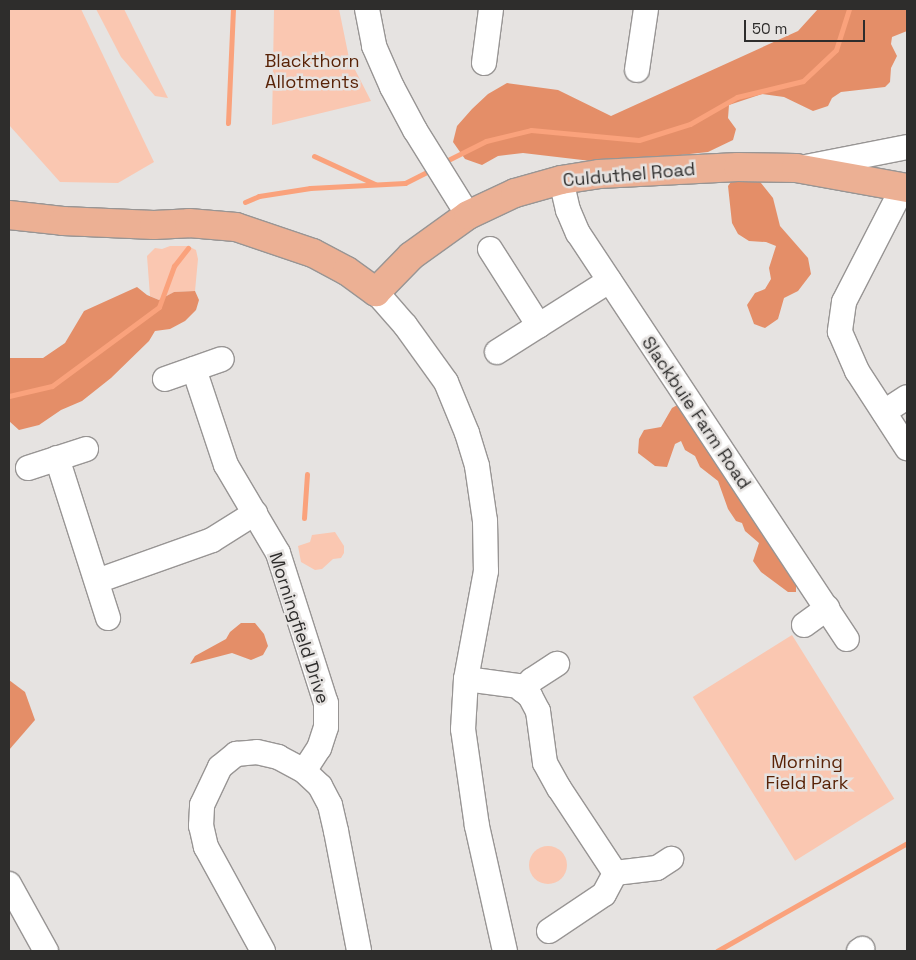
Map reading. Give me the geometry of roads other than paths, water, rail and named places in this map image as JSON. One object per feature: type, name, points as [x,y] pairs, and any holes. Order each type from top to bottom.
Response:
[{"type":"main road","name":"Culduthel Road","points":[[376,292],[411,256],[468,215],[515,193],[561,180],[599,174],[738,167],[796,168],[905,187]]},
{"type":"main road","points":[[9,215],[71,222],[154,225],[189,223],[236,228],[313,253],[346,271],[376,292]]},
{"type":"street","points":[[367,9],[374,46],[392,87],[415,130],[468,215]]},
{"type":"street","points":[[484,63],[491,9]]},
{"type":"street","points":[[638,70],[646,9]]},
{"type":"street","name":"Culduthel Road","points":[[796,168],[907,148]]},
{"type":"street","name":"Slackbuie Farm Road","points":[[561,180],[568,210],[578,233],[847,639]]},
{"type":"street","points":[[905,187],[844,302],[840,332],[857,371],[907,448]]},
{"type":"street","points":[[490,249],[539,326]]},
{"type":"street","points":[[497,352],[609,281]]},
{"type":"street","points":[[376,292],[405,325],[446,382],[467,433],[477,466],[485,521],[486,571],[466,679],[463,730],[477,826],[505,951]]},
{"type":"street","points":[[165,379],[222,359]]},
{"type":"street","name":"Morningfield Drive","points":[[194,369],[226,465],[278,554],[326,703],[326,727],[322,741],[304,771]]},
{"type":"street","points":[[884,412],[907,397]]},
{"type":"street","points":[[28,468],[86,448]]},
{"type":"street","points":[[57,458],[108,618]]},
{"type":"street","points":[[97,581],[173,556],[212,540],[255,513]]},
{"type":"street","points":[[804,625],[827,608]]},
{"type":"street","points":[[522,690],[532,680],[557,664]]},
{"type":"street","points":[[466,679],[518,686],[530,696],[538,711],[545,763],[559,788],[615,873]]},
{"type":"street","points":[[263,951],[206,847],[201,826],[202,805],[220,766],[236,754],[257,752],[278,758],[304,771],[320,786],[330,804],[359,951]]},
{"type":"street","points":[[615,873],[657,868],[671,859]]},
{"type":"street","points":[[550,931],[604,894],[615,873]]},
{"type":"street","points":[[9,884],[46,951]]},
{"type":"waterway","points":[[228,123],[233,9]]},
{"type":"waterway","points":[[448,160],[486,141],[531,130],[639,140],[690,124],[737,97],[803,81],[836,50],[849,9]]},
{"type":"waterway","points":[[314,156],[375,184]]},
{"type":"waterway","points":[[245,202],[259,196],[310,188],[405,183],[427,172]]},
{"type":"waterway","points":[[9,396],[52,386],[159,307],[174,266],[188,248]]},
{"type":"waterway","points":[[304,518],[307,474]]},
{"type":"waterway","points":[[717,951],[907,843]]},
{"type":"park label","name":"Blackthorn Allotments","points":[[312,72]]},
{"type":"park label","name":"Morning Field Park","points":[[807,773]]}]
